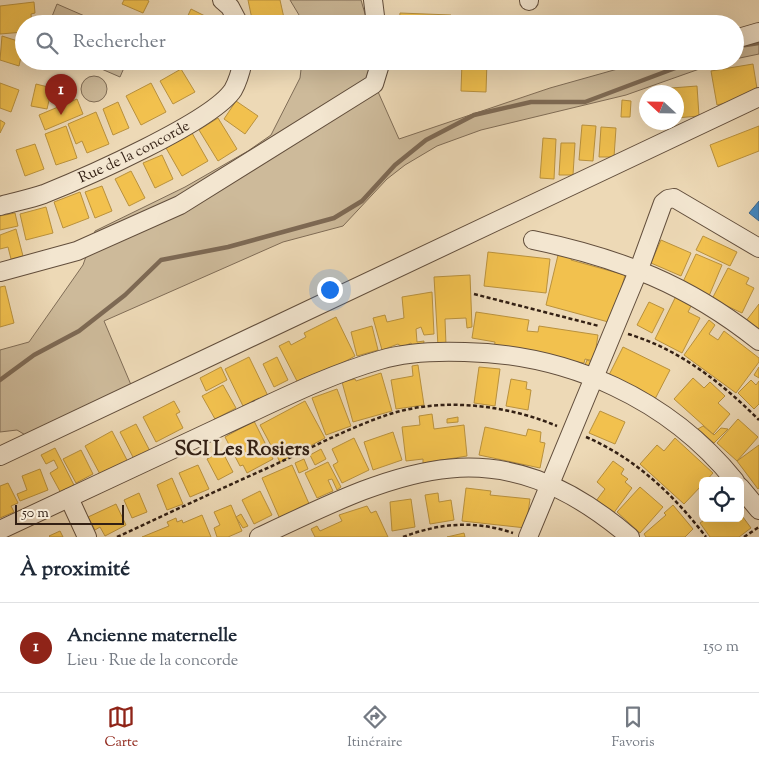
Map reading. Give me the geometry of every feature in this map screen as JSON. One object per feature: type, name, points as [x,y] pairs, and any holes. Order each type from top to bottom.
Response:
[{"type":"street","points":[[222,0],[230,7],[234,15]]},
{"type":"street","points":[[373,0],[375,15]]},
{"type":"street","points":[[744,36],[759,32]]},
{"type":"street","name":"Rue de la concorde","points":[[0,206],[42,195],[130,155],[180,129],[213,108],[233,90],[240,70]]},
{"type":"street","points":[[0,272],[77,251],[180,205],[374,84],[379,70]]},
{"type":"street","points":[[0,456],[759,97]]},
{"type":"street","points":[[522,536],[550,484],[639,269],[663,203],[668,199],[674,198],[759,248]]},
{"type":"street","points":[[534,240],[580,250],[639,269],[704,302],[759,341]]},
{"type":"street","points":[[0,530],[306,387],[381,359],[436,351],[499,352],[547,361],[594,377],[636,396],[676,424],[713,453],[732,477]]},
{"type":"street","points":[[259,537],[354,492],[419,472],[447,468],[480,468],[509,472],[550,484],[603,514],[630,537]]},
{"type":"street","points":[[744,492],[759,510]]},
{"type":"street","points":[[69,498],[87,537]]},
{"type":"path","points":[[403,537],[425,528],[454,524],[498,528],[522,536]]},
{"type":"path","points":[[744,537],[759,527]]},
{"type":"shaded area","points":[[290,0],[361,0],[365,15],[299,15]]},
{"type":"shaded area","points":[[57,4],[82,15],[53,15]]},
{"type":"shaded area","points":[[759,25],[759,54],[744,57],[744,31]]},
{"type":"shaded area","points":[[104,70],[123,70],[120,77]]},
{"type":"shaded area","points":[[301,70],[371,70],[371,76],[399,139],[550,88],[614,70],[697,70],[654,85],[639,85],[639,90],[626,95],[481,130],[437,146],[405,165],[387,179],[343,226],[283,242],[104,321],[137,399],[37,442],[17,430],[0,432],[0,350],[29,342],[83,265],[95,231],[185,187],[248,151],[271,135],[300,78]]},
{"type":"shaded area","points":[[94,76],[104,79],[107,89],[104,99],[94,102],[84,99],[81,89],[84,79]]},
{"type":"building: Logements","points":[[124,0],[149,1],[143,13],[122,4]]},
{"type":"building: Logements","points":[[248,0],[280,0],[283,15],[251,15]]},
{"type":"building: Logements","points":[[34,2],[35,13],[31,15],[15,15],[15,33],[0,34],[0,6]]},
{"type":"building: Logements","points":[[191,9],[203,15],[188,15]]},
{"type":"building: Logements","points":[[400,13],[451,15],[400,15]]},
{"type":"building: Logements","points":[[2,36],[15,40],[15,65],[0,60]]},
{"type":"building: Logements","points":[[753,64],[758,95],[717,105],[711,71],[744,70],[744,66]]},
{"type":"building: Logements","points":[[182,70],[195,92],[173,104],[160,81]]},
{"type":"building: Logements","points":[[462,70],[487,70],[486,92],[461,91]]},
{"type":"building: Logements","points":[[0,83],[19,90],[11,112],[0,108]]},
{"type":"building: Logements","points":[[151,83],[166,112],[141,125],[126,96]]},
{"type":"building: Logements","points":[[36,84],[52,88],[47,109],[31,106]]},
{"type":"building: Logements","points":[[697,86],[699,116],[684,117],[684,87]]},
{"type":"building: Logements","points":[[77,99],[83,114],[45,130],[39,115]]},
{"type":"building: Logements","points":[[622,100],[631,101],[630,117],[621,117]]},
{"type":"building: Logements","points":[[236,101],[258,116],[245,134],[224,119]]},
{"type":"building: Logements","points":[[118,102],[129,128],[113,135],[103,109]]},
{"type":"building: Logements","points":[[96,112],[109,144],[87,153],[82,141],[76,144],[68,124]]},
{"type":"building: Logements","points":[[218,118],[237,149],[218,161],[199,130]]},
{"type":"building: Logements","points":[[0,120],[5,123],[0,133]]},
{"type":"building: Logements","points":[[582,125],[596,126],[593,161],[579,160]]},
{"type":"building: Logements","points":[[66,126],[77,158],[56,165],[45,134]]},
{"type":"building: Logements","points":[[759,126],[759,151],[718,167],[710,145]]},
{"type":"building: Logements","points":[[601,127],[616,128],[614,157],[599,157]]},
{"type":"building: Logements","points":[[192,133],[208,161],[182,176],[166,148]]},
{"type":"building: Logements","points":[[543,138],[556,139],[554,179],[540,178]]},
{"type":"building: Logements","points":[[561,143],[575,143],[573,175],[559,175]]},
{"type":"building: Logements","points":[[35,144],[44,169],[25,176],[16,150]]},
{"type":"building: Logements","points":[[162,155],[173,179],[155,188],[143,163]]},
{"type":"building: Logements","points":[[131,171],[145,198],[129,206],[115,179]]},
{"type":"building: Logements","points":[[102,186],[112,211],[95,218],[85,192]]},
{"type":"building: Logements","points":[[80,192],[89,218],[63,228],[54,202]]},
{"type":"building: Logements","points":[[46,207],[53,233],[26,240],[20,214]]},
{"type":"building: Logements","points":[[15,213],[18,226],[0,230],[0,216]]},
{"type":"building: Logements","points":[[16,229],[23,256],[11,259],[8,247],[0,249],[0,235]]},
{"type":"building: Logements","points":[[703,236],[737,252],[730,266],[696,250]]},
{"type":"building: Logements","points":[[661,240],[691,253],[681,276],[651,263]]},
{"type":"building: Logements","points":[[559,251],[573,255],[571,260],[625,275],[612,323],[546,305]]},
{"type":"building: Logements","points":[[488,252],[550,259],[546,293],[484,286]]},
{"type":"building: Logements","points":[[696,254],[722,265],[709,296],[682,284]]},
{"type":"building: Logements","points":[[728,268],[749,278],[746,284],[754,288],[742,313],[712,299]]},
{"type":"building: Logements","points":[[470,275],[472,327],[467,328],[466,318],[445,319],[446,345],[438,346],[434,277]]},
{"type":"building: Logements","points":[[5,286],[14,323],[0,327],[0,287]]},
{"type":"building: Logements","points":[[432,292],[434,334],[424,335],[421,327],[416,329],[417,342],[424,341],[423,349],[414,348],[411,343],[402,347],[398,344],[382,350],[373,318],[385,315],[387,322],[404,318],[402,297]]},
{"type":"building: Logements","points":[[676,296],[692,304],[688,312],[700,318],[682,353],[655,339]]},
{"type":"building: Logements","points":[[649,302],[664,309],[652,333],[637,325]]},
{"type":"building: Logements","points":[[759,304],[759,331],[746,321]]},
{"type":"building: Logements","points":[[476,312],[529,320],[527,331],[538,332],[539,326],[598,335],[594,361],[585,359],[584,363],[494,349],[495,342],[472,338]]},
{"type":"building: Logements","points":[[336,317],[355,356],[298,383],[279,346],[289,341],[291,345],[306,337],[304,333]]},
{"type":"building: Logements","points":[[709,320],[715,325],[709,334],[718,340],[724,331],[759,358],[759,362],[736,393],[684,355]]},
{"type":"building: Logements","points":[[372,326],[378,350],[357,356],[351,332]]},
{"type":"building: Logements","points":[[623,347],[670,370],[655,399],[609,375]]},
{"type":"building: Logements","points":[[249,357],[269,398],[261,402],[259,398],[243,406],[225,369]]},
{"type":"building: Logements","points":[[277,357],[288,380],[274,387],[263,364]]},
{"type":"building: Logements","points":[[587,360],[592,362],[590,367],[585,365]]},
{"type":"building: Logements","points":[[418,365],[424,405],[396,409],[391,380],[413,376],[412,366]]},
{"type":"building: Logements","points":[[221,367],[227,380],[206,391],[200,378]]},
{"type":"building: Logements","points":[[479,367],[500,369],[495,406],[474,403]]},
{"type":"building: Logements","points":[[759,367],[759,378],[754,375]]},
{"type":"building: Logements","points":[[381,373],[392,411],[353,422],[342,382],[355,379],[356,381]]},
{"type":"building: Logements","points":[[693,378],[704,388],[710,382],[725,396],[718,403],[730,414],[713,434],[674,399]]},
{"type":"building: Logements","points":[[511,379],[527,382],[526,389],[531,390],[528,410],[506,406]]},
{"type":"building: Logements","points":[[751,380],[756,385],[759,381],[759,404],[754,409],[738,393]]},
{"type":"building: Logements","points":[[223,385],[236,408],[215,419],[202,396]]},
{"type":"building: Logements","points":[[337,389],[351,426],[326,435],[312,398]]},
{"type":"building: Logements","points":[[174,401],[180,412],[176,414],[183,428],[156,442],[143,417]]},
{"type":"building: Logements","points":[[305,401],[325,438],[280,462],[260,425]]},
{"type":"building: Logements","points":[[600,411],[625,422],[615,444],[589,433]]},
{"type":"building: Logements","points":[[432,414],[434,429],[464,425],[467,456],[423,463],[423,459],[406,461],[402,427],[420,425],[419,416]]},
{"type":"building: Logements","points":[[458,417],[458,422],[447,423],[447,419]]},
{"type":"building: Logements","points":[[738,419],[758,437],[737,461],[717,443]]},
{"type":"building: Logements","points":[[254,421],[273,459],[247,473],[243,465],[240,466],[225,437]]},
{"type":"building: Logements","points":[[136,424],[151,453],[135,461],[120,432]]},
{"type":"building: Logements","points":[[703,426],[714,435],[721,428],[728,429],[714,443],[698,429]]},
{"type":"building: Logements","points":[[485,427],[526,436],[528,429],[541,432],[540,442],[545,443],[540,468],[479,455]]},
{"type":"building: Logements","points":[[112,431],[128,462],[101,476],[85,446]]},
{"type":"building: Logements","points":[[393,432],[402,460],[373,470],[364,442]]},
{"type":"building: Logements","points":[[354,438],[369,470],[342,483],[333,465],[338,462],[332,449]]},
{"type":"building: Logements","points":[[675,438],[713,473],[710,477],[699,477],[699,488],[684,504],[640,464],[657,445],[664,451]]},
{"type":"building: Logements","points":[[759,445],[759,488],[758,489],[737,461]]},
{"type":"building: Logements","points":[[55,448],[75,487],[62,495],[50,473],[58,468],[54,460],[46,464],[41,455]]},
{"type":"building: Logements","points":[[321,449],[326,459],[315,465],[310,455]]},
{"type":"building: Logements","points":[[81,450],[93,474],[76,483],[63,459]]},
{"type":"building: Logements","points":[[222,451],[233,472],[218,480],[207,459]]},
{"type":"building: Logements","points":[[304,459],[308,469],[299,473],[295,463]]},
{"type":"building: Logements","points":[[613,461],[624,469],[621,474],[628,479],[625,482],[632,488],[613,514],[596,501],[605,489],[597,482]]},
{"type":"building: Logements","points":[[328,462],[341,487],[337,490],[332,479],[328,480],[333,491],[317,498],[305,473]]},
{"type":"building: Logements","points":[[198,465],[209,489],[190,497],[179,473]]},
{"type":"building: Logements","points":[[292,465],[310,506],[280,519],[262,478]]},
{"type":"building: Logements","points":[[40,469],[48,490],[20,501],[17,494],[27,490],[22,476]]},
{"type":"building: Logements","points":[[172,478],[183,504],[167,510],[157,485]]},
{"type":"building: Logements","points":[[8,483],[18,503],[11,506],[14,512],[0,518],[0,486]]},
{"type":"building: Logements","points":[[640,487],[663,507],[640,533],[617,512]]},
{"type":"building: Logements","points":[[466,488],[491,491],[490,495],[530,499],[526,528],[462,521]]},
{"type":"building: Logements","points":[[260,491],[272,515],[254,524],[242,500]]},
{"type":"building: Logements","points":[[139,493],[147,512],[132,518],[124,500]]},
{"type":"building: Logements","points":[[438,493],[439,502],[451,500],[454,520],[430,524],[425,495]]},
{"type":"building: Logements","points":[[411,499],[415,527],[392,531],[390,502]]},
{"type":"building: Logements","points":[[116,504],[126,525],[105,536],[100,527],[95,530],[88,517]]},
{"type":"building: Logements","points":[[231,505],[242,531],[228,537],[217,537],[214,528],[220,525],[214,512]]},
{"type":"building: Logements","points":[[673,505],[693,529],[685,537],[646,537],[644,534],[666,515],[664,513]]},
{"type":"building: Logements","points":[[367,506],[371,513],[376,511],[388,537],[315,537],[311,529],[317,526],[320,531],[342,521],[339,515]]},
{"type":"building: Logements","points":[[241,514],[248,526],[243,528],[236,517]]},
{"type":"building: Logements","points":[[202,515],[211,537],[142,537],[169,526],[167,522],[176,518],[177,522],[182,520],[183,523]]},
{"type":"building: Logements","points":[[744,518],[751,528],[739,537],[710,537],[700,523],[744,522]]},
{"type":"building: Logements","points":[[60,531],[63,537],[49,536]]},
{"type":"building: Logements","points":[[464,533],[465,537],[447,537]]},
{"type":"building: Écoles","points":[[759,201],[759,221],[749,213]]},
{"type":"waterway","points":[[744,45],[759,43]]},
{"type":"waterway","points":[[0,380],[34,355],[79,331],[125,295],[161,260],[228,247],[334,218],[362,201],[395,165],[426,140],[474,115],[531,102],[585,102],[670,70]]},
{"type":"place","name":"Ancienne maternelle","points":[[61,115]]},
{"type":"district","name":"SCI Les Rosiers","points":[[242,450]]}]
